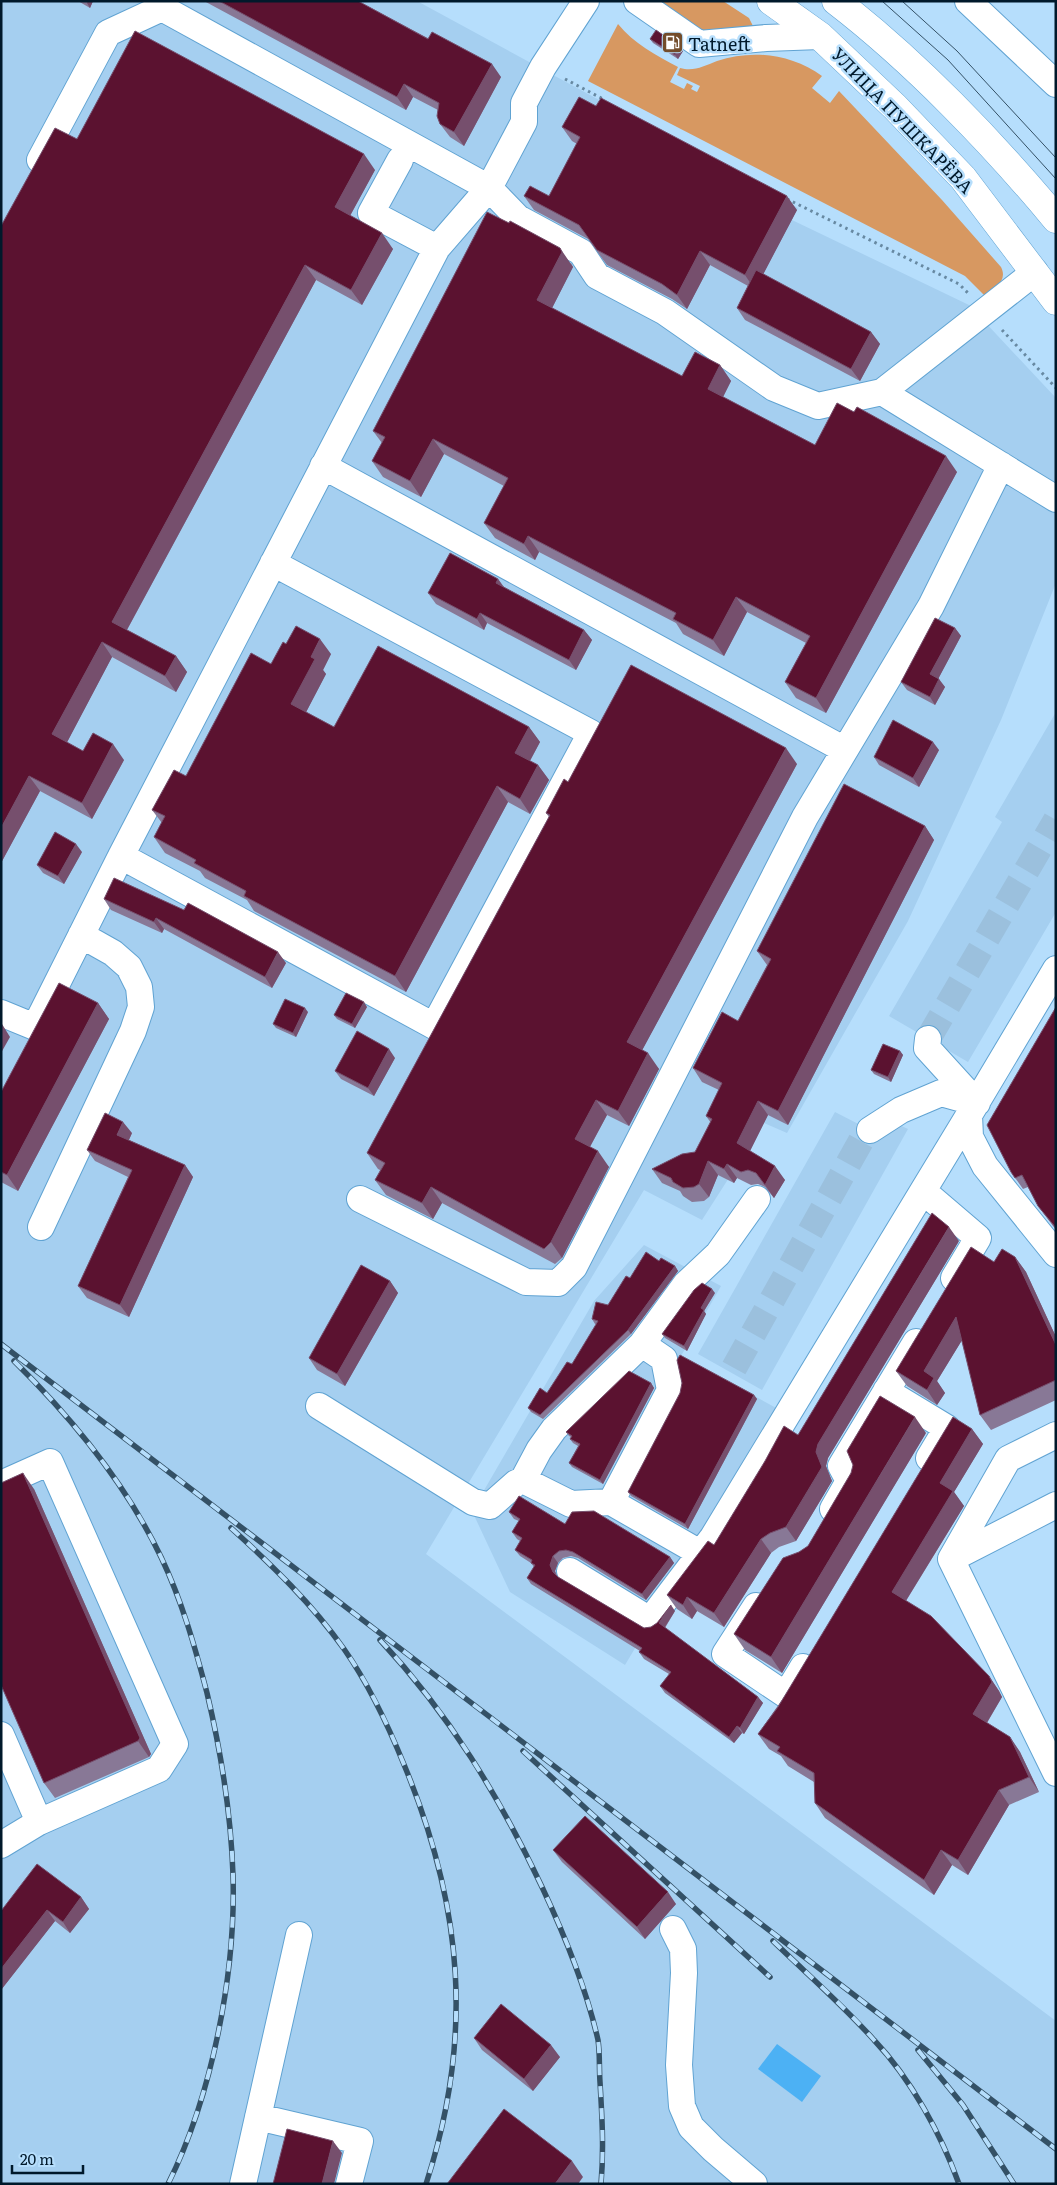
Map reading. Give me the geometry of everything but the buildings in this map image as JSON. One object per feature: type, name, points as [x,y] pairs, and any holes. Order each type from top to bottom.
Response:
[{"type":"main road","name":"УЛИЦА ПУШКАРЁВА","points":[[771,1],[820,36],[895,107],[963,178],[1056,301]]},
{"type":"main road","points":[[836,1],[934,88],[991,146],[1056,219]]},
{"type":"street","points":[[1,1013],[35,1027],[272,563],[437,248],[489,188],[524,122],[524,103],[544,67],[586,1]]},
{"type":"street","points":[[638,1],[699,44],[766,38],[820,36]]},
{"type":"street","points":[[968,1],[1056,84]]},
{"type":"street","points":[[29,180],[108,33],[162,8],[489,188],[518,218],[581,252],[597,276],[664,312],[774,388],[818,406],[882,392],[1034,272]]},
{"type":"street","points":[[400,160],[372,213],[437,248]]},
{"type":"street","points":[[882,392],[1056,499]]},
{"type":"street","points":[[360,1199],[526,1282],[558,1283],[574,1267],[805,817],[931,606],[1000,465]]},
{"type":"street","points":[[323,466],[845,750]]},
{"type":"street","points":[[121,856],[434,1026],[591,733],[272,563]]},
{"type":"street","points":[[41,1227],[133,1031],[141,1007],[139,988],[129,967],[113,953],[81,935]]},
{"type":"street","points":[[570,1571],[650,1620],[713,1537],[1056,969]]},
{"type":"street","points":[[928,1039],[927,1048],[973,1109],[970,1137],[984,1166],[1056,1254]]},
{"type":"street","points":[[870,1130],[901,1110],[941,1093],[973,1109]]},
{"type":"street","points":[[923,1191],[978,1238],[942,1297]]},
{"type":"street","points":[[319,1406],[473,1502],[490,1506],[516,1483],[523,1480],[539,1450],[554,1429],[642,1344],[686,1284],[718,1254],[757,1199]]},
{"type":"street","points":[[820,1530],[849,1481],[842,1466],[927,1323]]},
{"type":"street","points":[[611,1502],[670,1390],[664,1359],[642,1344]]},
{"type":"street","points":[[886,1391],[947,1428],[916,1478]]},
{"type":"street","points":[[951,1559],[1008,1459],[1056,1435]]},
{"type":"street","points":[[1,1484],[50,1462],[175,1744],[158,1769],[39,1822],[1,1846]]},
{"type":"street","points":[[523,1480],[571,1504],[611,1502],[700,1553]]},
{"type":"street","points":[[951,1559],[1056,1505]]},
{"type":"street","points":[[951,1559],[1056,1773]]},
{"type":"street","points":[[768,1586],[725,1654],[786,1695]]},
{"type":"street","points":[[772,1717],[816,1645]]},
{"type":"street","points":[[1,1735],[39,1822]]},
{"type":"street","points":[[672,1929],[682,1949],[684,1973],[679,2065],[682,2106],[691,2127],[713,2149],[754,2184]]},
{"type":"street","points":[[243,2184],[299,1935]]},
{"type":"street","points":[[258,2117],[360,2141],[349,2184]]},
{"type":"path","points":[[544,67],[604,100]]},
{"type":"path","points":[[785,198],[959,284],[1056,388]]},
{"type":"shaded area","points":[[1,1],[417,1],[798,208],[792,220],[969,305],[1056,398],[1056,583],[1001,720],[908,921],[787,1133],[764,1123],[702,1220],[644,1190],[426,1554],[1056,2021],[1056,2184],[1,2184]]},
{"type":"shaded area","points":[[648,1],[723,1],[749,18],[755,30],[703,38]]},
{"type":"shaded area","points":[[618,24],[638,43],[678,67],[670,82],[684,89],[687,83],[693,86],[691,89],[697,92],[700,86],[677,75],[680,68],[694,69],[731,57],[744,55],[785,58],[822,76],[812,88],[830,103],[839,91],[942,200],[1001,267],[1003,272],[1002,280],[985,296],[965,276],[588,81]]},
{"type":"shaded area","points":[[1056,712],[1056,912],[968,1062],[889,1016],[1002,822],[995,817]]},
{"type":"shaded area","points":[[835,1112],[870,1130],[895,1123],[908,1129],[762,1390],[698,1354]]},
{"type":"shaded area","points":[[644,1245],[721,1286],[681,1356],[778,1409],[625,1665],[510,1592],[472,1511],[594,1301]]},
{"type":"water","points":[[777,2044],[821,2076],[802,2102],[758,2069]]},
{"type":"tunnel","points":[[928,1039],[1056,820]]},
{"type":"tunnel","points":[[734,1368],[862,1139],[870,1130]]},
{"type":"tram line","points":[[882,1],[948,60],[1056,179]]},
{"type":"tram line","points":[[902,1],[957,51],[1056,158]]},
{"type":"railway","points":[[1,1344],[1056,2149]]},
{"type":"railway","points":[[14,1361],[57,1405],[96,1453],[147,1530],[169,1574],[187,1624],[207,1693],[217,1738],[225,1783],[232,1852],[233,1913],[230,1952],[225,1993],[209,2073],[184,2149],[168,2184]]},
{"type":"railway","points":[[231,1528],[305,1601],[344,1649],[378,1706],[405,1767],[425,1819],[450,1922],[455,1973],[456,2025],[451,2077],[441,2130],[426,2184]]},
{"type":"railway","points":[[380,1640],[428,1697],[471,1757],[526,1853],[567,1943],[581,1981],[598,2040],[602,2133],[601,2184]]},
{"type":"railway","points":[[523,1751],[770,1977]]},
{"type":"railway","points":[[773,1941],[850,2014],[888,2055],[924,2108],[952,2165],[959,2184]]},
{"type":"railway","points":[[918,2050],[963,2105],[1014,2184]]},
{"type":"place","name":"Tatneft","points":[[672,43]]}]
